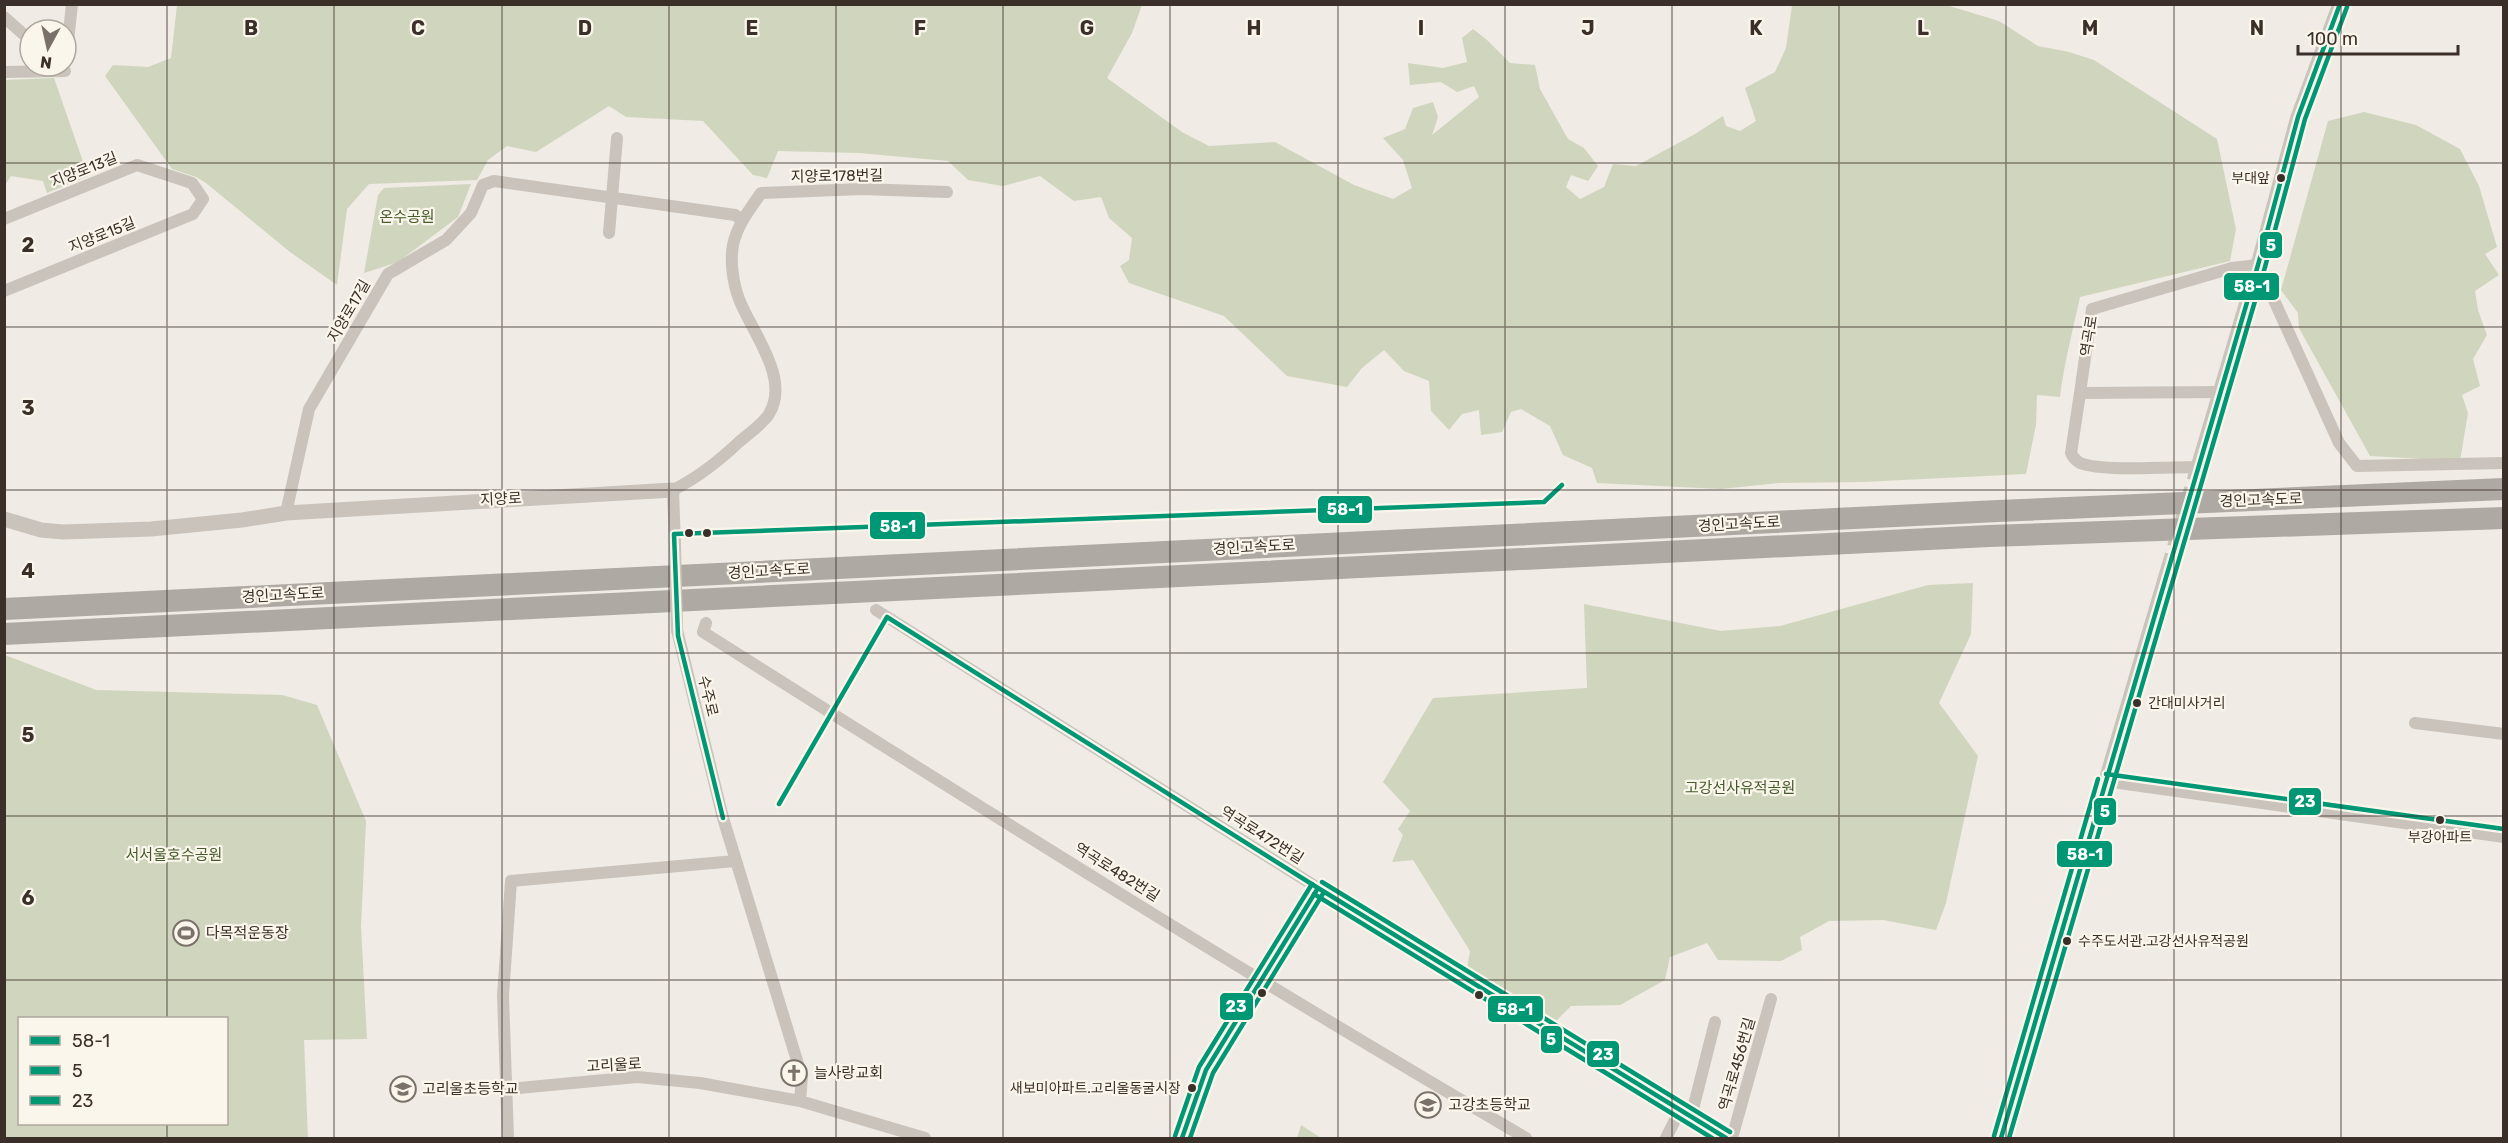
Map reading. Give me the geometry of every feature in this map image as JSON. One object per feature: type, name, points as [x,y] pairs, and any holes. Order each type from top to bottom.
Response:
[{"type":"highway","name":"경인고속도로","points":[[4,609],[1998,511],[2504,489]]},
{"type":"highway","name":"경인고속도로","points":[[4,634],[1989,536],[2504,518]]},
{"type":"street","points":[[2221,392],[2080,393],[2071,453],[2076,461],[2086,464],[2197,470],[2221,392],[2258,265],[2298,117],[2340,4]]},
{"type":"street","points":[[4,17],[18,29]]},
{"type":"street","points":[[609,233],[614,199],[617,138]]},
{"type":"street","name":"지양로13길","points":[[4,219],[137,165],[192,183],[203,199]]},
{"type":"street","name":"지양로17길","points":[[286,513],[309,409],[388,274],[446,240],[471,213],[483,185],[494,181],[735,215],[742,220]]},
{"type":"street","name":"지양로178번길","points":[[742,220],[761,193],[862,189],[947,192]]},
{"type":"street","name":"지양로15길","points":[[4,291],[193,214],[203,199]]},
{"type":"street","name":"지양로","points":[[4,519],[41,530],[63,532],[151,529],[286,513],[673,490],[687,483],[727,453],[769,414],[775,395],[772,365],[739,298],[733,272],[733,245],[742,220]]},
{"type":"street","points":[[2258,265],[2339,443],[2357,466],[2504,463]]},
{"type":"street","name":"역곡로","points":[[2080,393],[2092,309],[2232,268],[2258,265]]},
{"type":"street","name":"수주로","points":[[673,490],[678,630],[723,818],[801,1077],[800,1101]]},
{"type":"street","points":[[2001,1138],[2168,570]]},
{"type":"street","name":"역곡로472번길","points":[[876,610],[1318,888],[1726,1138]]},
{"type":"street","name":"역곡로482번길","points":[[706,623],[703,632],[1402,1066],[1526,1138]]},
{"type":"street","points":[[2415,723],[2504,734]]},
{"type":"street","points":[[2105,781],[2504,837]]},
{"type":"street","points":[[508,1138],[503,996],[511,880],[735,861]]},
{"type":"street","points":[[1182,1138],[1206,1070],[1318,888]]},
{"type":"street","name":"역곡로456번길","points":[[1732,1138],[1771,999]]},
{"type":"street","name":"역곡로456번길","points":[[1666,1138],[1686,1113],[1715,1022]]},
{"type":"street","name":"고리울로","points":[[507,1089],[637,1077],[700,1083],[800,1101],[925,1138]]},
{"type":"green space","points":[[177,5],[1142,5],[1132,33],[1107,78],[1182,132],[1209,146],[1275,142],[1354,185],[1393,199],[1412,188],[1403,160],[1383,138],[1405,129],[1413,108],[1433,102],[1438,117],[1432,135],[1479,97],[1474,86],[1457,92],[1441,82],[1410,85],[1408,63],[1443,68],[1467,62],[1462,38],[1473,29],[1510,63],[1535,65],[1540,89],[1568,139],[1584,148],[1598,166],[1588,181],[1571,175],[1566,187],[1580,199],[1604,187],[1613,164],[1636,166],[1723,116],[1726,126],[1740,131],[1756,121],[1745,88],[1775,72],[1786,48],[1792,5],[1946,5],[1999,21],[2038,46],[2094,60],[2217,139],[2236,229],[2230,261],[2080,297],[2060,397],[2037,395],[2036,425],[2026,474],[1862,482],[1779,483],[1721,489],[1597,483],[1592,468],[1563,455],[1550,426],[1521,409],[1511,412],[1502,432],[1481,435],[1479,410],[1462,414],[1449,430],[1431,411],[1429,381],[1404,371],[1384,350],[1362,368],[1347,387],[1287,376],[1224,316],[1129,283],[1120,266],[1129,260],[1132,238],[1109,218],[1101,197],[1074,201],[1040,176],[1003,186],[968,180],[948,161],[859,153],[778,151],[767,178],[753,175],[703,121],[626,117],[609,106],[536,152],[507,146],[488,160],[477,180],[369,184],[347,209],[337,285],[290,252],[206,183],[172,169],[105,76],[113,65],[148,67],[171,58]]},
{"type":"green space","points":[[54,78],[88,176],[47,193],[43,181],[11,176],[5,185],[5,80]]},
{"type":"green space","points":[[2364,112],[2416,125],[2460,149],[2479,186],[2497,247],[2485,254],[2499,275],[2475,291],[2478,310],[2487,335],[2473,359],[2480,386],[2462,395],[2468,413],[2460,461],[2370,456],[2299,328],[2298,313],[2281,290],[2328,121]]},
{"type":"green space","name":"온수공원","points":[[471,184],[458,217],[398,262],[364,273],[378,195],[384,188]]},
{"type":"green space","name":"고강선사유적공원","points":[[1973,583],[1971,634],[1939,703],[1978,756],[1946,903],[1936,930],[1883,920],[1829,921],[1800,937],[1802,950],[1781,961],[1718,960],[1707,943],[1670,957],[1665,980],[1620,1005],[1571,1006],[1554,1023],[1467,969],[1470,951],[1413,860],[1392,862],[1403,835],[1398,829],[1410,811],[1383,782],[1433,698],[1587,688],[1584,604],[1721,631],[1780,626],[1928,585]]},
{"type":"green space","name":"서서울호수공원","points":[[5,655],[96,690],[282,695],[317,705],[366,821],[361,926],[367,1039],[304,1040],[308,1138],[5,1138]]},
{"type":"green space","points":[[1301,1125],[1321,1138],[1297,1138]]},
{"type":"tunnel","points":[[2168,569],[2196,474]]},
{"type":"transit line","name":"58-1","points":[[2001,1138],[2258,265],[2298,117],[2340,4]]},
{"type":"transit line","name":"5","points":[[2009,1138],[2265,267],[2305,119],[2347,7]]},
{"type":"transit line","name":"58-1","points":[[674,534],[1544,502],[1562,485]]},
{"type":"transit line","name":"58-1","points":[[674,534],[678,636],[723,818]]},
{"type":"transit line","name":"58-1","points":[[887,617],[1318,888],[1726,1138]]},
{"type":"transit line","name":"58-1","points":[[779,804],[887,617]]},
{"type":"transit line","name":"23","points":[[2106,774],[2504,829]]},
{"type":"transit line","name":"23","points":[[1994,1136],[2098,779]]},
{"type":"transit line","name":"23","points":[[1322,882],[1730,1132]]},
{"type":"transit line","name":"23","points":[[1175,1136],[1199,1067],[1312,884]]},
{"type":"transit line","name":"58-1","points":[[1182,1138],[1206,1070],[1318,888]]},
{"type":"transit line","name":"5","points":[[1190,1138],[1213,1073],[1324,892]]},
{"type":"transit line","name":"5","points":[[1314,894],[1712,1138]]},
{"type":"place","name":"부대앞","points":[[2281,178]]},
{"type":"place","name":"간대미사거리","points":[[2137,703]]},
{"type":"place","name":"부강아파트","points":[[2440,820]]},
{"type":"place","name":"다목적운동장","points":[[186,933]]},
{"type":"place","name":"수주도서관.고강선사유적공원","points":[[2067,941]]},
{"type":"place","name":"늘사랑교회","points":[[794,1073]]},
{"type":"place","name":"새보미아파트.고리울동굴시장","points":[[1192,1088]]},
{"type":"place","name":"고리울초등학교","points":[[403,1089]]},
{"type":"place","name":"고강초등학교","points":[[1428,1105]]}]
